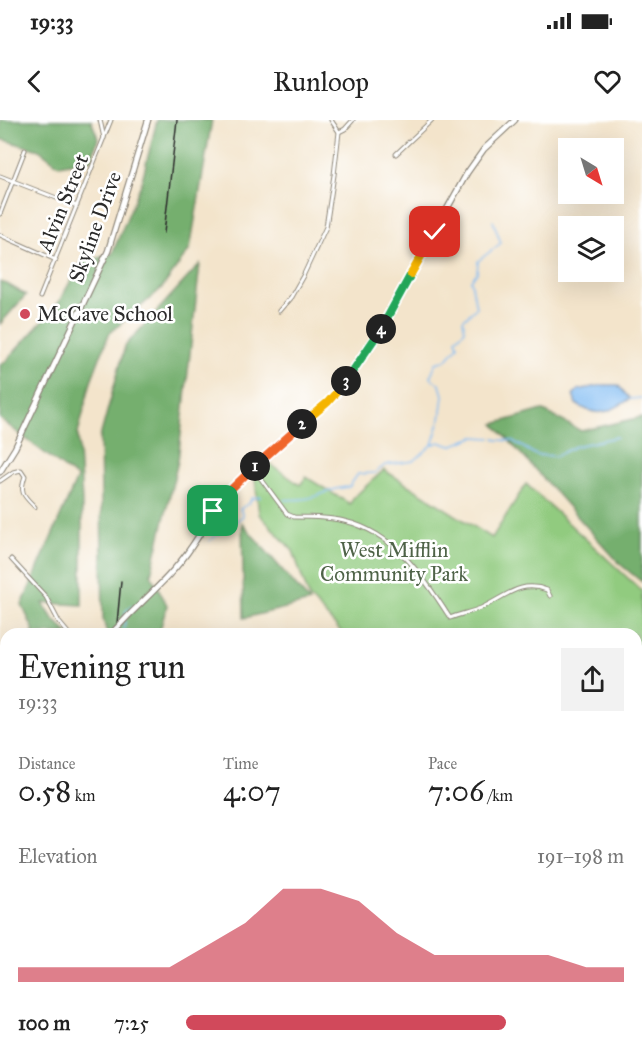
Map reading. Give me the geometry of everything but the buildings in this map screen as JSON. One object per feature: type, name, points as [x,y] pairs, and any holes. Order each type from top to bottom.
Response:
[{"type":"street","points":[[99,120],[105,140]]},
{"type":"street","name":"Alvin Street","points":[[40,297],[105,140],[111,120]]},
{"type":"street","name":"Skyline Drive","points":[[0,472],[15,447],[108,251],[148,120]]},
{"type":"street","points":[[279,311],[291,297],[300,281],[326,227],[339,132],[331,120]]},
{"type":"street","points":[[339,132],[353,120]]},
{"type":"street","points":[[396,154],[432,120]]},
{"type":"street","points":[[117,628],[169,576],[192,546],[223,497],[292,432],[328,402],[356,368],[386,319],[467,173],[484,149],[515,120]]},
{"type":"street","points":[[0,214],[25,150]]},
{"type":"street","points":[[0,176],[77,206]]},
{"type":"street","points":[[0,235],[56,260]]},
{"type":"street","points":[[253,468],[287,514],[294,517],[344,521],[385,538],[430,587],[450,618],[481,608],[529,585],[547,590],[550,596]]},
{"type":"street","points":[[0,481],[18,470],[22,471],[24,476],[22,491],[35,507]]},
{"type":"street","points":[[11,558],[46,597],[64,628]]},
{"type":"green space","points":[[0,120],[91,120],[98,138],[92,159],[59,165],[39,150],[0,139]]},
{"type":"green space","points":[[157,120],[212,120],[190,249],[162,288],[109,334],[91,381],[78,433],[82,502],[82,605],[43,603],[53,619],[63,628],[33,628],[22,605],[77,478],[0,419],[0,364],[6,361],[57,305],[81,263],[112,254],[141,184]]},
{"type":"green space","points":[[200,264],[178,461],[151,574],[167,605],[161,628],[105,628],[103,619],[100,437],[125,346]]},
{"type":"green space","points":[[0,282],[26,295],[0,324]]},
{"type":"green space","points":[[542,410],[581,431],[642,417],[642,582],[621,565],[494,424]]},
{"type":"green space","name":"West Mifflin Community Park","points":[[266,461],[300,485],[306,477],[350,504],[353,498],[384,470],[492,538],[526,484],[642,591],[642,628],[337,628],[309,597],[293,551],[259,514],[254,471]]},
{"type":"green space","points":[[242,523],[310,602],[244,618]]},
{"type":"water","points":[[603,385],[618,385],[630,399],[604,412],[584,409],[576,404],[573,395],[578,390]]},
{"type":"waterway","points":[[284,500],[309,498],[349,487],[358,474],[375,473],[385,465],[414,461],[432,445],[440,420],[443,395],[440,385],[430,377],[436,363],[446,360],[458,346],[456,339],[465,330],[463,320],[476,308],[471,280],[477,273],[478,261],[501,243],[493,221]]},
{"type":"waterway","points":[[630,399],[642,398]]},
{"type":"waterway","points":[[432,445],[439,442],[451,446],[474,437],[491,438]]},
{"type":"waterway","points":[[494,438],[513,441],[536,455],[556,456],[576,446],[617,437]]},
{"type":"waterway","points":[[209,541],[243,516],[240,509],[252,498],[261,497]]},
{"type":"waterway","points":[[125,617],[126,611],[132,605]]},
{"type":"waterway","points":[[124,628],[125,621]]},
{"type":"railway","points":[[164,233],[177,120]]},
{"type":"railway","points":[[117,628],[121,581]]},
{"type":"place","name":"McCave School","points":[[25,314]]},
{"type":"route","points":[[213,511],[232,488],[339,390],[369,349],[435,232]]}]
